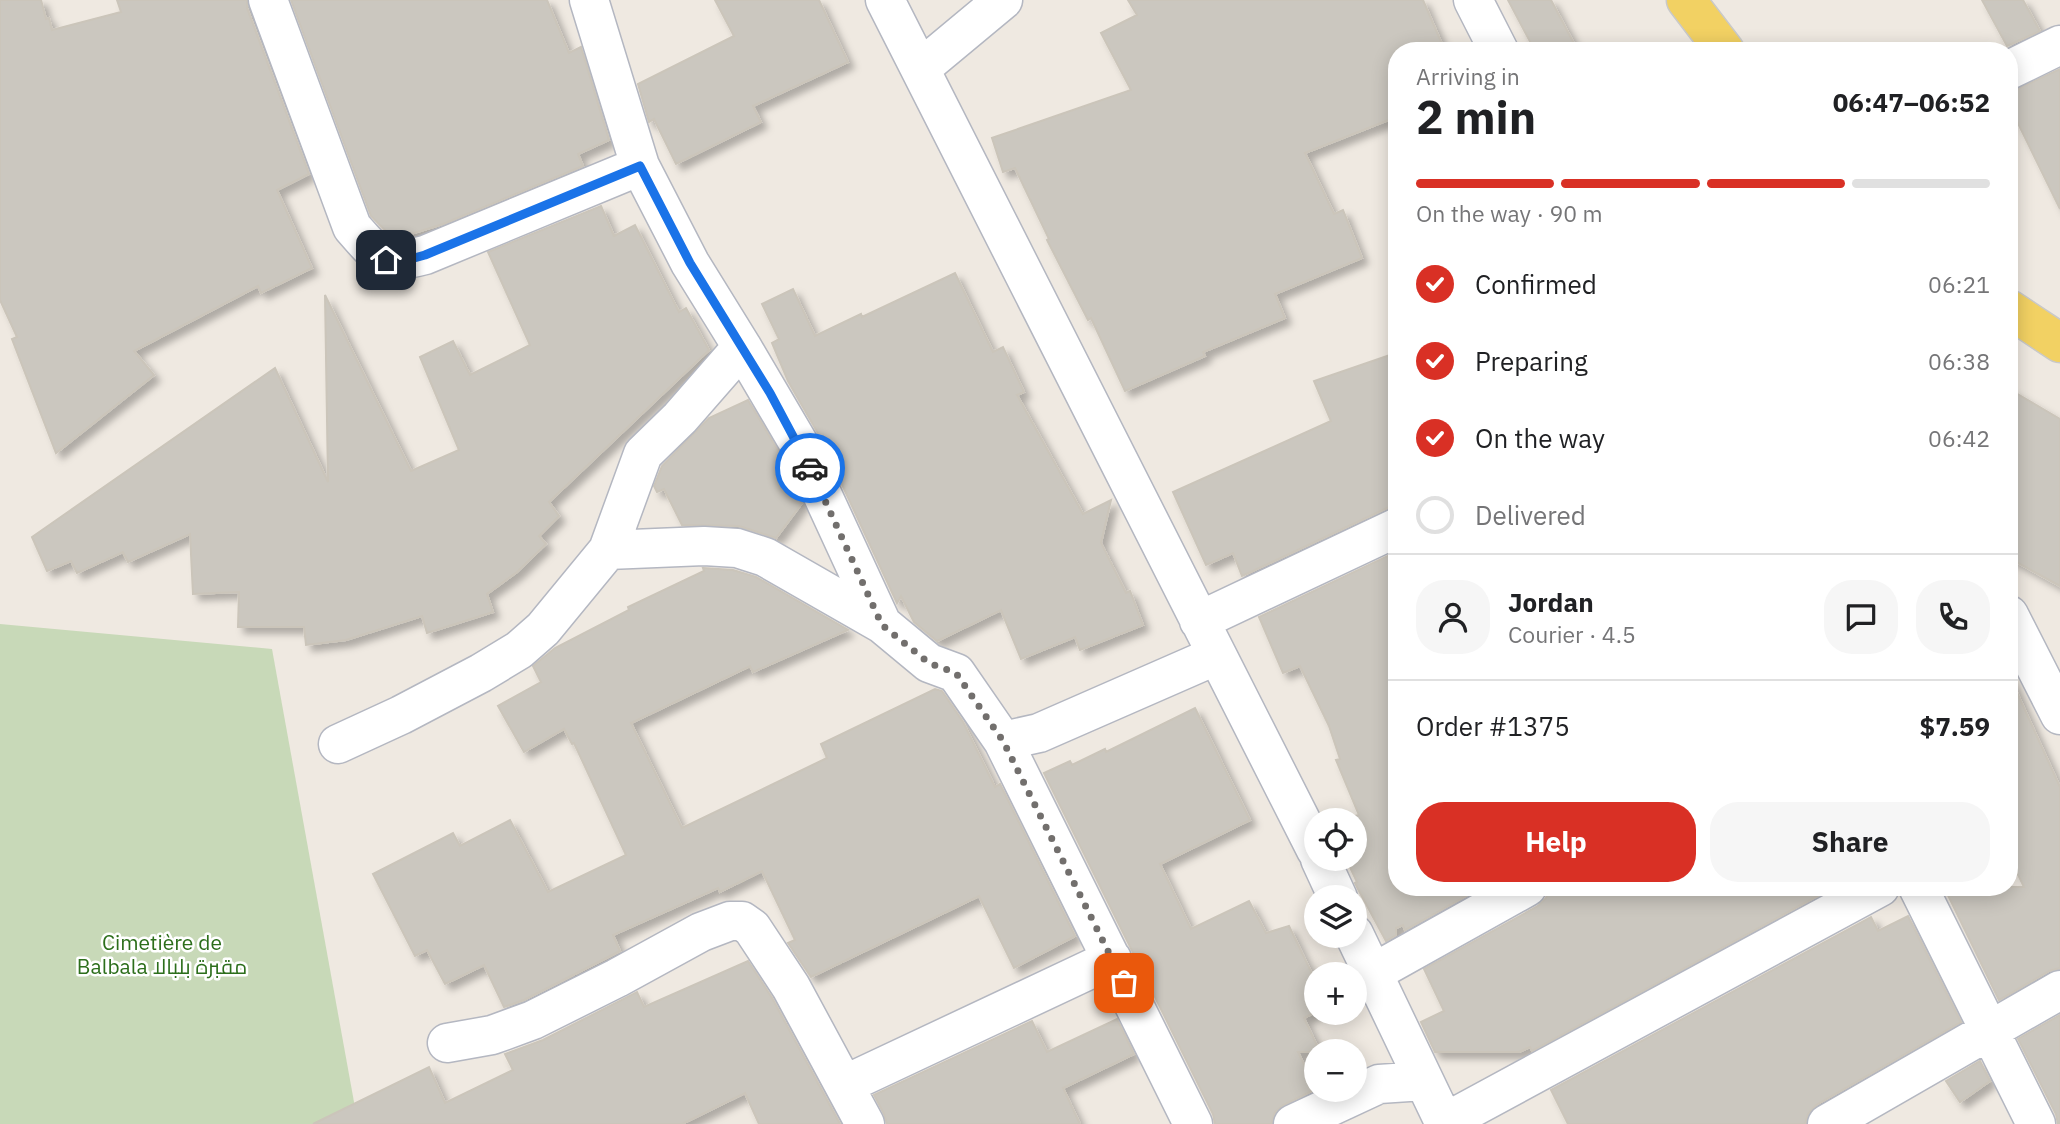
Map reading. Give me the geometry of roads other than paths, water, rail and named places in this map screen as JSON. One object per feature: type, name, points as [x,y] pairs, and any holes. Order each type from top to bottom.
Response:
[{"type":"main road","points":[[1686,0],[1718,42]]},
{"type":"main road","points":[[2018,315],[2060,343]]},
{"type":"street","points":[[268,0],[352,227],[371,249],[386,260],[407,260],[425,255],[640,166]]},
{"type":"street","points":[[589,0],[640,166],[690,263],[799,444],[882,625]]},
{"type":"street","points":[[885,0],[1215,656],[1304,827]]},
{"type":"street","points":[[919,69],[1003,0]]},
{"type":"street","points":[[1473,0],[1494,42]]},
{"type":"street","points":[[2018,66],[2060,45]]},
{"type":"street","points":[[338,744],[401,715],[519,650],[543,629],[608,550],[643,454],[680,418],[742,346]]},
{"type":"street","points":[[1199,621],[1388,532]]},
{"type":"street","points":[[608,550],[704,546],[737,548],[765,557],[882,625],[929,663],[956,673],[1003,741],[1193,1124]]},
{"type":"street","points":[[2018,633],[2060,715]]},
{"type":"street","points":[[1003,741],[1038,733],[1215,656]]},
{"type":"street","points":[[1373,973],[1511,896]]},
{"type":"street","points":[[1361,948],[1444,1124],[1863,896]]},
{"type":"street","points":[[1922,896],[2036,1124]]},
{"type":"street","points":[[447,1043],[492,1035],[533,1020],[701,932],[730,921],[742,920],[752,928],[791,987],[865,1124]]},
{"type":"street","points":[[844,1085],[1112,960]]},
{"type":"street","points":[[1827,1124],[2060,990]]},
{"type":"street","points":[[1293,1124],[1379,1084],[1424,1081]]},
{"type":"park label","name":"Cimetière de Balbala مقبرة بلبالا","points":[[162,955]]}]
